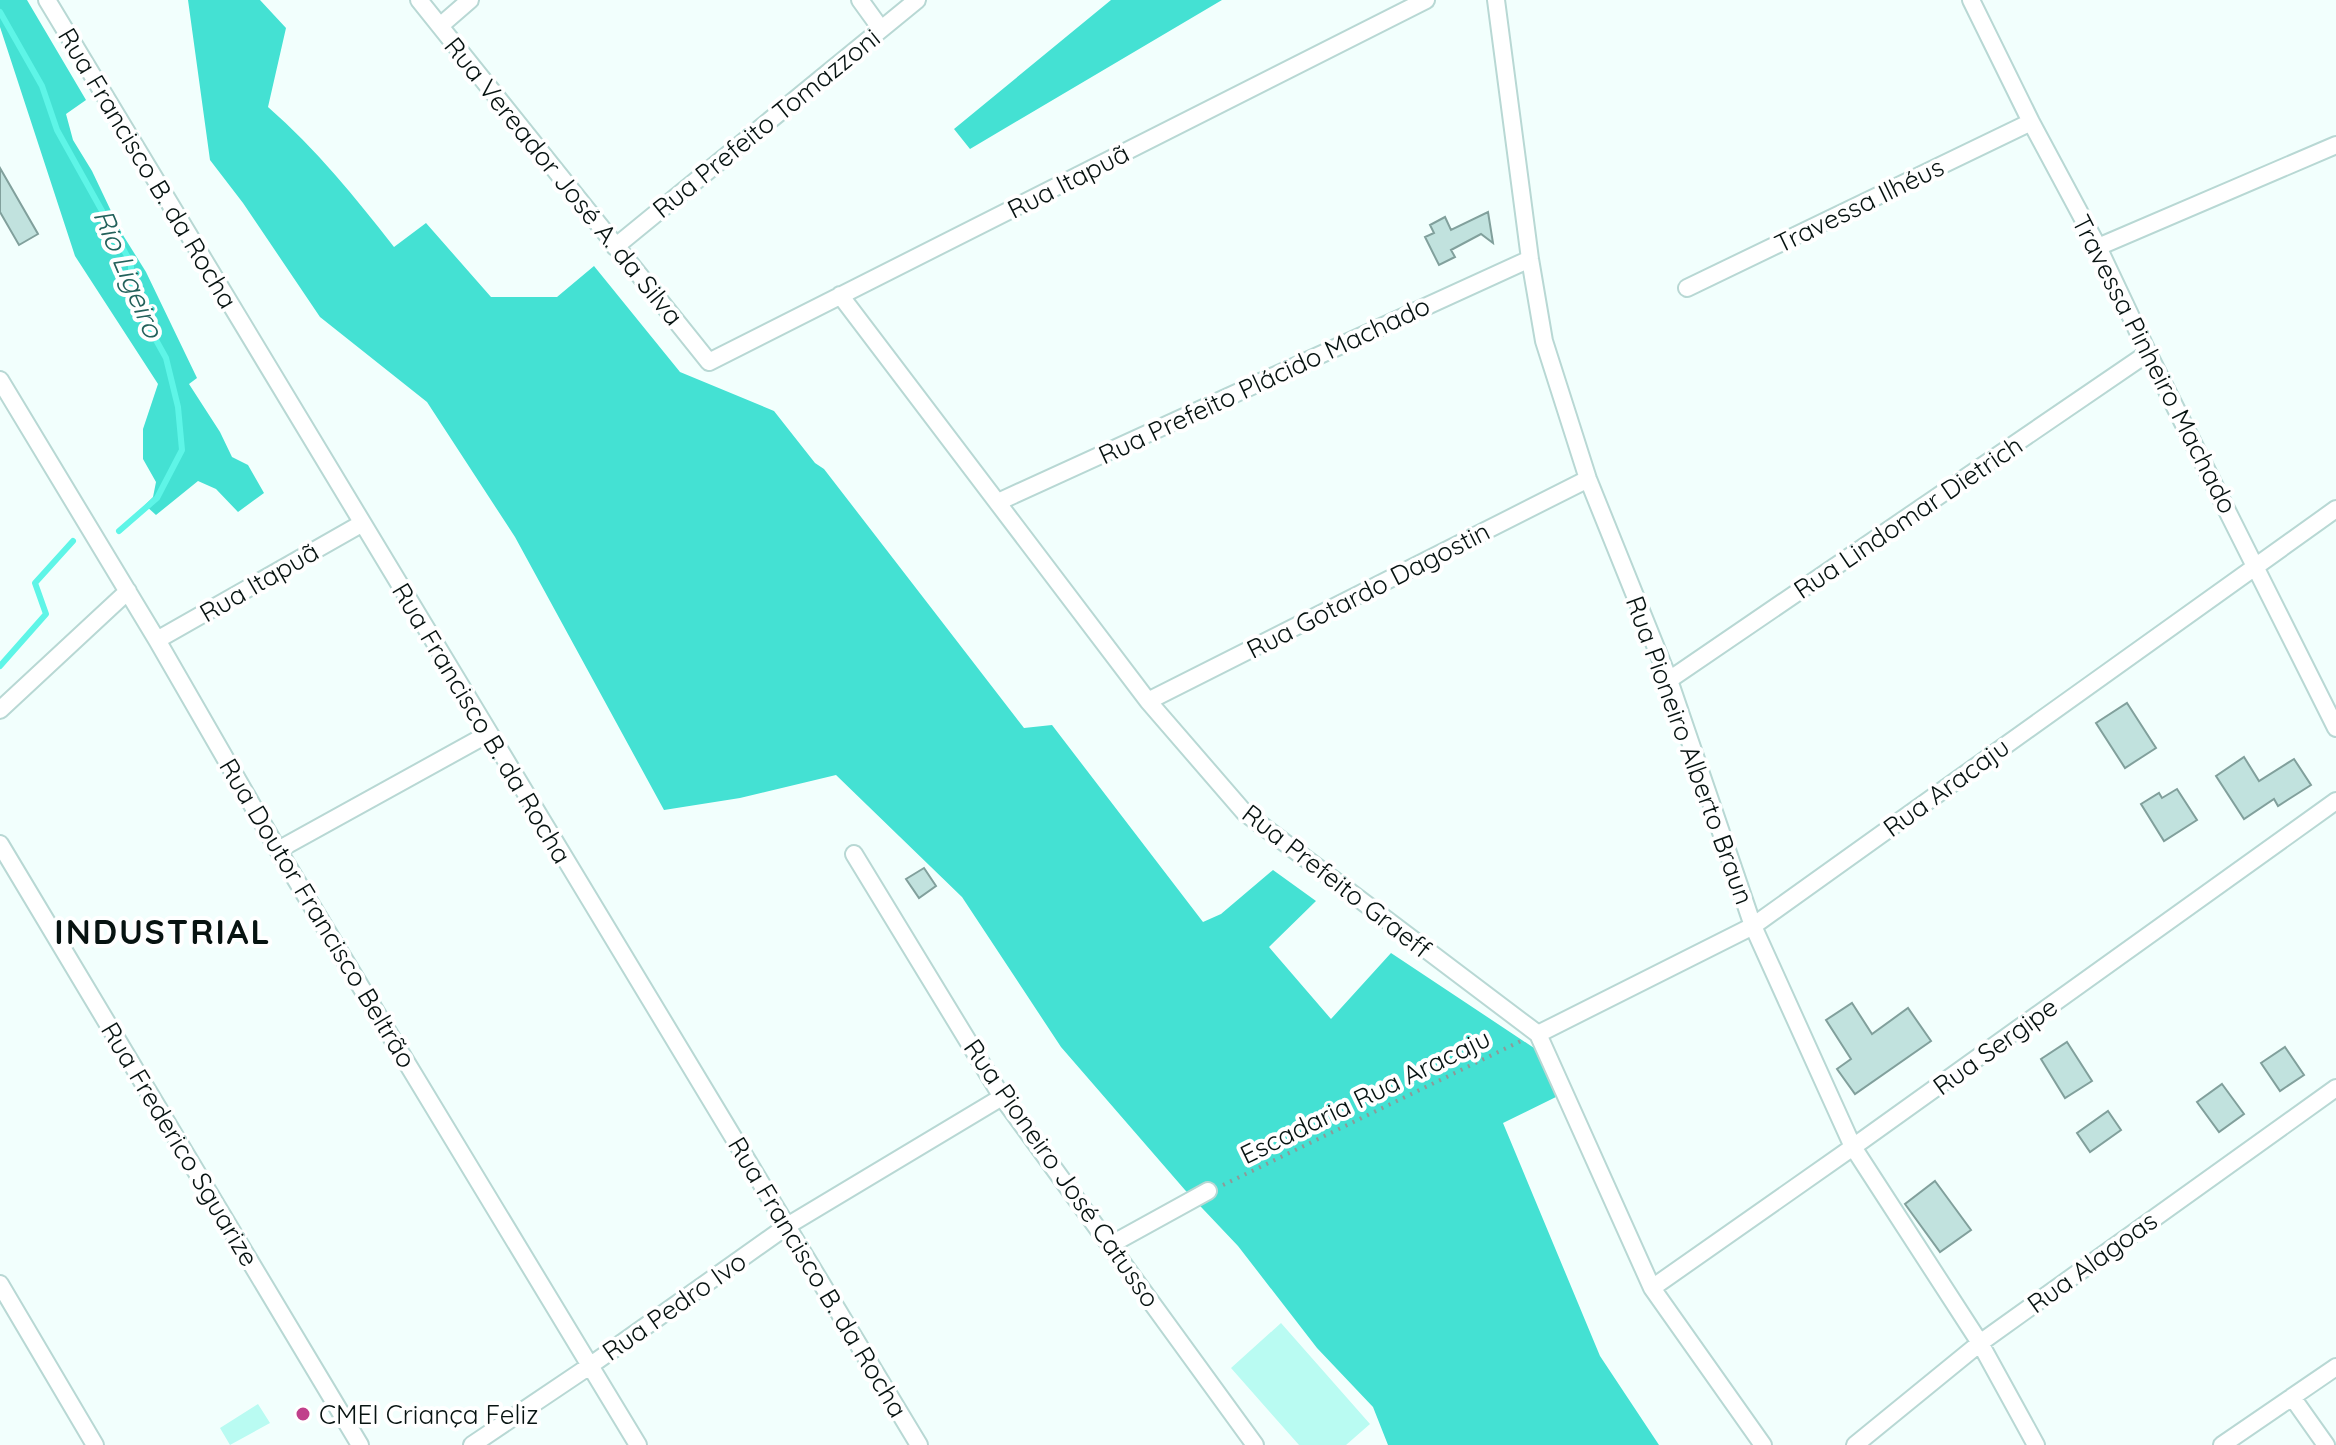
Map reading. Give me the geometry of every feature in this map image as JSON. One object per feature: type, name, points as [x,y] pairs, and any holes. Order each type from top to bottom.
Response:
[{"type":"street","name":"Rua Francisco B. da Rocha","points":[[47,0],[919,1445]]},
{"type":"street","name":"Rua Vereador José A. da Silva","points":[[419,0],[709,362]]},
{"type":"street","points":[[440,26],[470,0]]},
{"type":"street","points":[[860,0],[881,29]]},
{"type":"street","name":"Rua Prefeito Tomazzoni","points":[[615,247],[917,0]]},
{"type":"street","name":"Rua Itapuã","points":[[709,362],[1426,0]]},
{"type":"street","name":"Rua Pioneiro Alberto Braun","points":[[1496,0],[1530,259],[1544,341],[1588,479],[1669,680],[1753,926],[1853,1147],[1980,1343],[2036,1445]]},
{"type":"street","name":"Travessa Pinheiro Machado","points":[[1971,0],[2031,122],[2098,247],[2336,728]]},
{"type":"street","name":"Travessa Ilhéus","points":[[1687,288],[2031,122]]},
{"type":"street","points":[[2098,247],[2336,145]]},
{"type":"street","name":"Rua Prefeito Plácido Machado","points":[[998,502],[1530,259]]},
{"type":"street","name":"Rua Prefeito Graeff","points":[[840,295],[1148,701],[1244,812],[1538,1034],[1652,1288],[1763,1445]]},
{"type":"street","name":"Rua Lindomar Dietrich","points":[[1669,680],[2148,353]]},
{"type":"street","name":"Rua Doutor Francisco Beltrão","points":[[0,380],[157,640],[278,850],[638,1445]]},
{"type":"street","name":"Rua Gotardo Dagostin","points":[[1148,701],[1588,479]]},
{"type":"street","name":"Rua Aracaju","points":[[1538,1034],[1753,926],[2336,509]]},
{"type":"street","name":"Rua Itapuã","points":[[157,640],[361,524]]},
{"type":"street","points":[[0,710],[128,591]]},
{"type":"street","points":[[278,850],[488,734]]},
{"type":"street","name":"Rua Sergipe","points":[[1652,1288],[2336,801]]},
{"type":"street","name":"Rua Frederico Sguarize","points":[[0,844],[360,1445]]},
{"type":"street","name":"Rua Pioneiro José Catusso","points":[[854,854],[1002,1097],[1255,1445]]},
{"type":"street","name":"Rua Alagoas","points":[[1855,1445],[1980,1343],[2336,1088]]},
{"type":"street","name":"Rua Pedro Ivo","points":[[472,1445],[787,1226],[1002,1097]]},
{"type":"street","points":[[1110,1245],[1208,1191]]},
{"type":"street","points":[[0,1284],[95,1445]]},
{"type":"street","points":[[2222,1445],[2336,1367]]},
{"type":"street","points":[[2292,1397],[2326,1445]]},
{"type":"path","name":"Escadaria Rua Aracaju","points":[[1208,1191],[1538,1034]]},
{"type":"shaded area","points":[[0,0],[27,0],[86,100],[66,114],[73,140],[92,171],[121,232],[146,272],[197,378],[189,384],[232,457],[248,465],[264,493],[238,512],[216,489],[198,481],[156,515],[145,505],[153,497],[156,482],[143,459],[143,429],[158,384],[75,256],[0,27]]},
{"type":"shaded area","points":[[188,0],[260,0],[286,28],[268,107],[334,174],[394,247],[426,223],[491,297],[557,297],[594,266],[680,372],[774,411],[815,463],[824,469],[1024,728],[1052,725],[1203,922],[1221,914],[1273,870],[1316,901],[1269,947],[1331,1019],[1391,953],[1537,1050],[1558,1096],[1503,1123],[1600,1356],[1659,1445],[1388,1445],[1373,1407],[1317,1348],[1238,1246],[1061,1047],[962,897],[836,775],[740,798],[664,810],[515,537],[427,402],[320,317],[210,160]]},
{"type":"shaded area","points":[[1111,0],[1222,0],[970,149],[954,129]]},
{"type":"shaded area","points":[[1281,1323],[1370,1424],[1346,1445],[1299,1445],[1231,1368]]},
{"type":"shaded area","points":[[258,1404],[270,1423],[230,1445],[220,1428]]},
{"type":"building","points":[[0,168],[38,234],[19,245],[0,212]]},
{"type":"building","points":[[1488,212],[1493,243],[1481,234],[1451,250],[1455,257],[1439,265],[1425,237],[1434,233],[1430,225],[1445,217],[1451,230]]},
{"type":"building","points":[[2127,703],[2156,748],[2125,768],[2096,723]]},
{"type":"building","points":[[2244,757],[2259,781],[2294,759],[2311,785],[2278,806],[2274,799],[2244,819],[2216,776]]},
{"type":"building","points":[[2177,789],[2197,820],[2164,841],[2141,804],[2159,793],[2162,798]]},
{"type":"building","points":[[924,868],[936,886],[919,898],[906,879]]},
{"type":"building","points":[[1852,1003],[1872,1034],[1908,1008],[1931,1041],[1855,1094],[1837,1069],[1851,1059],[1826,1020]]},
{"type":"building","points":[[2067,1042],[2092,1081],[2065,1098],[2041,1059]]},
{"type":"building","points":[[2285,1047],[2304,1075],[2280,1091],[2261,1063]]},
{"type":"building","points":[[2222,1084],[2244,1114],[2219,1132],[2197,1102]]},
{"type":"building","points":[[2108,1111],[2121,1130],[2090,1152],[2077,1133]]},
{"type":"building","points":[[1935,1181],[1971,1230],[1940,1252],[1905,1204]]},
{"type":"waterway","name":"Rio Ligeiro","points":[[0,12],[42,86],[57,130],[131,263],[131,295],[166,358],[178,407],[182,450],[157,498],[119,531]]},
{"type":"waterway","name":"Rio Ligeiro","points":[[0,666],[46,614],[35,583],[73,541]]},
{"type":"place","name":"CMEI Criança Feliz","points":[[303,1414]]},
{"type":"district","name":"INDUSTRIAL","points":[[163,931]]}]
